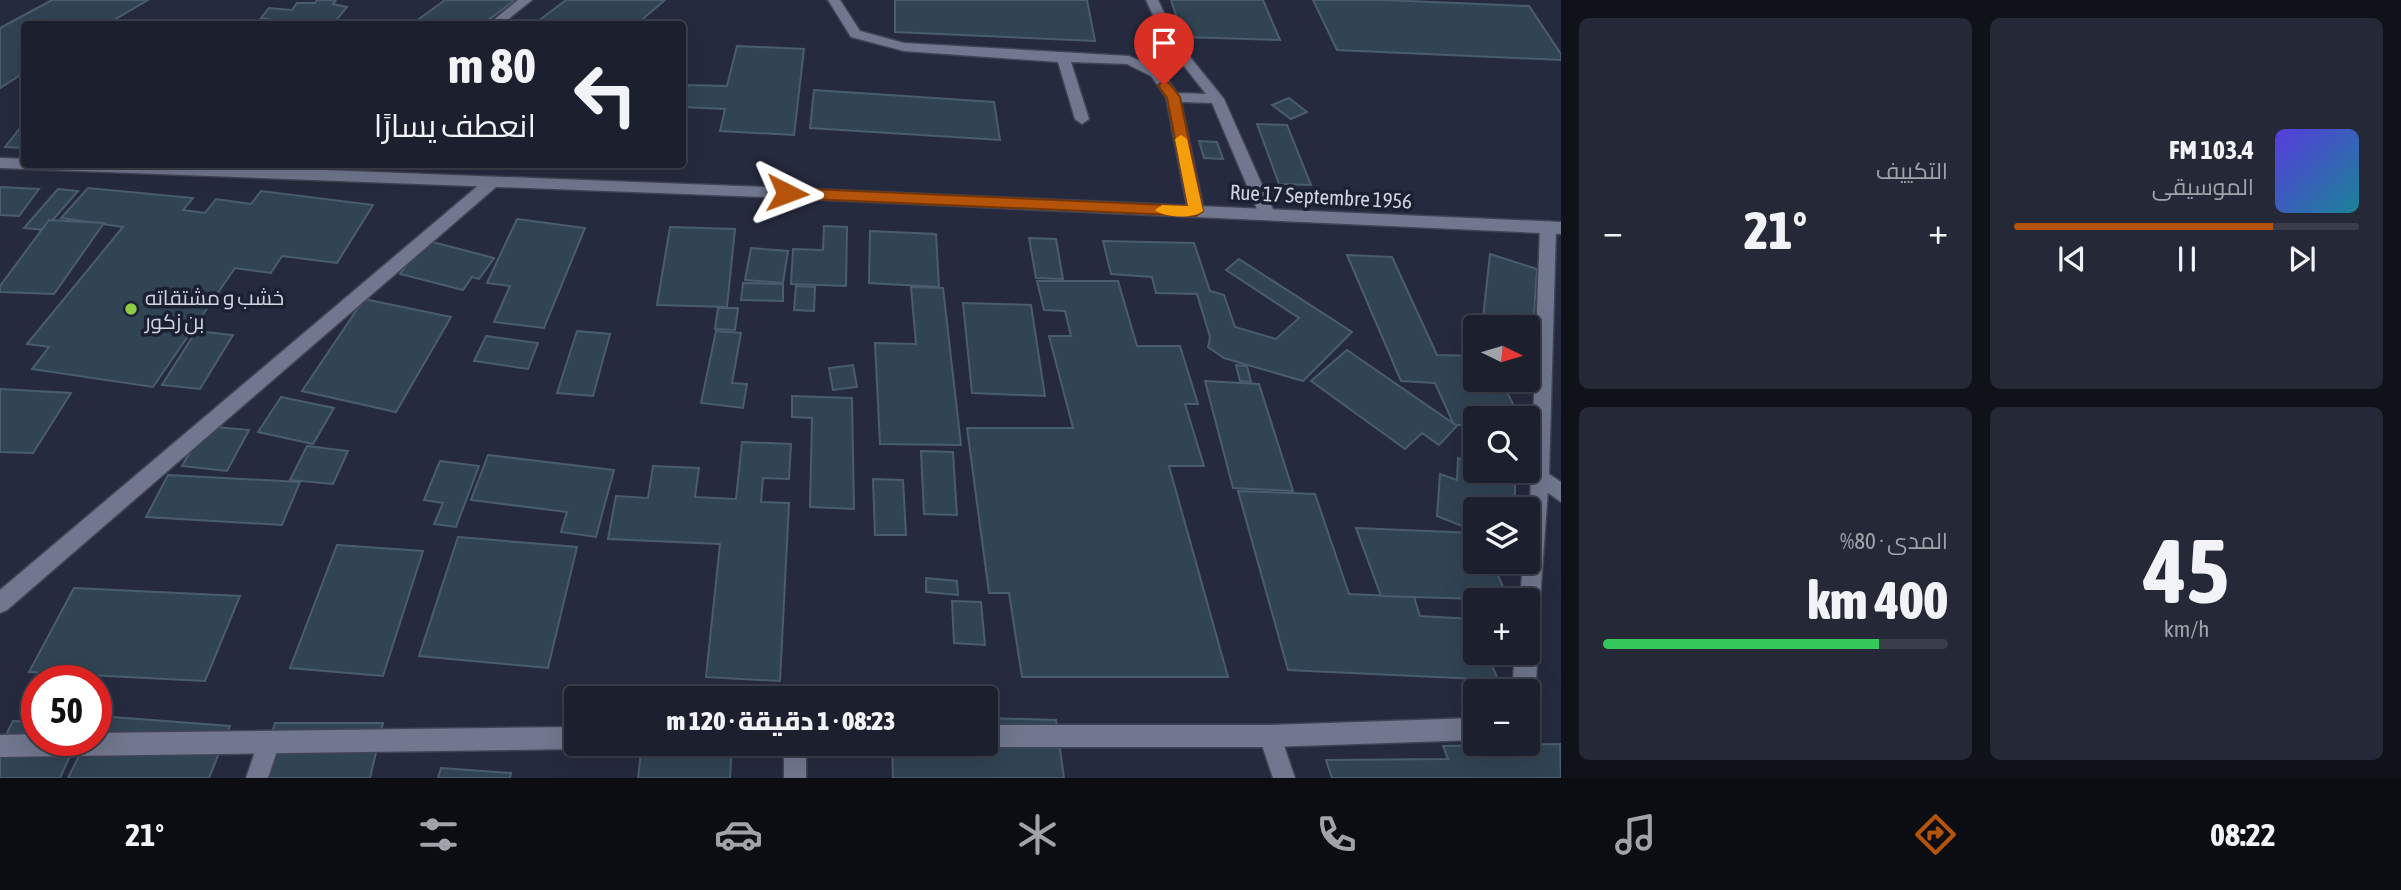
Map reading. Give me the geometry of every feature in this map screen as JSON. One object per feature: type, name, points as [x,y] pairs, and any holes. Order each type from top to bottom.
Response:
[{"type":"street","points":[[499,21],[526,0]]},
{"type":"street","points":[[834,0],[855,34],[904,47],[1129,60],[1156,73],[1173,97],[1196,211]]},
{"type":"street","points":[[1152,0],[1172,43],[1217,99],[1267,214]]},
{"type":"street","points":[[1063,58],[1082,119]]},
{"type":"street","points":[[1173,97],[1217,99]]},
{"type":"street","name":"Rue 17 Septembre 1956","points":[[0,163],[21,164]]},
{"type":"street","name":"Rue 17 Septembre 1956","points":[[127,168],[1554,227]]},
{"type":"street","points":[[301,175],[310,168]]},
{"type":"street","points":[[0,603],[491,183]]},
{"type":"street","points":[[1554,227],[1540,476],[1561,494]]},
{"type":"street","points":[[1531,588],[1539,483]]},
{"type":"street","points":[[998,736],[1270,736],[1463,729]]},
{"type":"street","points":[[1270,736],[1284,778]]},
{"type":"street","points":[[0,746],[564,738]]},
{"type":"street","points":[[257,778],[269,741]]},
{"type":"street","points":[[795,756],[795,778]]},
{"type":"building","points":[[52,0],[148,0],[112,21],[21,21],[21,75],[0,88],[0,28]]},
{"type":"building","points":[[317,0],[336,0],[333,4],[347,7],[335,21],[271,21],[261,18],[269,8],[292,10],[297,3],[315,3]]},
{"type":"building","points":[[445,0],[515,0],[487,21],[416,21]]},
{"type":"building","points":[[566,0],[665,0],[640,21],[538,21]]},
{"type":"building","points":[[895,0],[1087,0],[1095,41],[895,32]]},
{"type":"building","points":[[1171,0],[1263,0],[1280,40],[1183,37]]},
{"type":"building","points":[[1313,0],[1529,6],[1561,54],[1561,60],[1337,50]]},
{"type":"building","points":[[737,46],[804,49],[794,135],[720,131],[725,109],[686,107],[688,85],[727,86]]},
{"type":"building","points":[[814,90],[994,102],[1000,140],[810,128]]},
{"type":"building","points":[[1289,98],[1307,112],[1291,119],[1272,105]]},
{"type":"building","points":[[1257,124],[1287,125],[1311,185],[1279,184]]},
{"type":"building","points":[[21,127],[21,148],[5,147]]},
{"type":"building","points":[[1199,141],[1217,142],[1223,159],[1204,158]]},
{"type":"building","points":[[0,187],[39,189],[19,216],[0,215]]},
{"type":"building","name":"خشب و مشتقاته بن زكور","points":[[88,188],[193,198],[183,210],[205,213],[216,199],[251,204],[261,191],[373,205],[337,263],[282,256],[271,273],[235,268],[153,387],[32,369],[49,347],[27,344],[123,227],[61,218]]},
{"type":"building","points":[[58,189],[78,191],[44,230],[24,228]]},
{"type":"building","points":[[517,219],[585,228],[544,328],[494,322],[510,286],[487,283]]},
{"type":"building","points":[[49,220],[104,223],[54,294],[0,292],[0,286]]},
{"type":"building","points":[[824,226],[847,227],[846,286],[791,284],[793,249],[823,250]]},
{"type":"building","points":[[670,227],[735,229],[727,307],[657,305]]},
{"type":"building","points":[[870,231],[936,234],[939,287],[869,283]]},
{"type":"building","points":[[1029,238],[1056,239],[1063,279],[1036,278]]},
{"type":"building","points":[[425,240],[494,258],[479,279],[472,277],[463,290],[400,274]]},
{"type":"building","points":[[1103,241],[1194,243],[1210,291],[1224,295],[1235,327],[1276,339],[1299,318],[1226,270],[1239,259],[1352,332],[1303,381],[1224,358],[1208,347],[1210,337],[1197,294],[1156,293],[1152,277],[1111,274]]},
{"type":"building","points":[[751,248],[788,251],[783,283],[745,280]]},
{"type":"building","points":[[1490,254],[1537,269],[1534,315],[1483,315]]},
{"type":"building","points":[[1347,255],[1392,257],[1437,355],[1463,356],[1463,392],[1507,392],[1514,406],[1463,406],[1463,425],[1454,425],[1435,383],[1401,381]]},
{"type":"building","points":[[1037,281],[1118,281],[1137,346],[1180,346],[1198,404],[1185,404],[1204,466],[1169,466],[1228,677],[1022,677],[1009,593],[989,593],[967,428],[1073,428],[1049,336],[1071,336],[1065,311],[1044,310]]},
{"type":"building","points":[[743,283],[783,284],[783,301],[741,300]]},
{"type":"building","points":[[796,286],[815,287],[814,311],[794,310]]},
{"type":"building","points":[[911,287],[943,288],[961,445],[880,444],[875,343],[916,344]]},
{"type":"building","points":[[364,299],[451,317],[396,412],[302,391]]},
{"type":"building","points":[[963,303],[1031,305],[1045,396],[972,393]]},
{"type":"building","points":[[718,308],[738,308],[735,330],[715,329]]},
{"type":"building","points":[[196,331],[233,335],[200,389],[162,385]]},
{"type":"building","points":[[577,331],[610,334],[593,396],[557,393]]},
{"type":"building","points":[[716,331],[741,333],[732,383],[747,384],[743,408],[701,403]]},
{"type":"building","points":[[486,336],[538,343],[528,369],[474,361]]},
{"type":"building","points":[[1347,350],[1457,426],[1439,445],[1422,433],[1405,449],[1311,381]]},
{"type":"building","points":[[853,365],[857,387],[833,390],[829,368]]},
{"type":"building","points":[[1236,365],[1247,366],[1251,382],[1240,381]]},
{"type":"building","points":[[1205,381],[1259,384],[1293,491],[1233,488]]},
{"type":"building","points":[[0,389],[71,393],[33,453],[0,452]]},
{"type":"building","points":[[792,396],[852,398],[854,509],[810,507],[812,418],[792,417]]},
{"type":"building","points":[[281,397],[334,408],[313,444],[258,432]]},
{"type":"building","points":[[205,426],[249,430],[227,471],[182,466]]},
{"type":"building","points":[[742,442],[791,444],[789,479],[763,478],[761,502],[789,503],[780,681],[706,677],[720,544],[608,539],[616,496],[648,498],[653,466],[699,468],[695,497],[736,499]]},
{"type":"building","points":[[307,446],[348,451],[333,484],[290,480]]},
{"type":"building","points":[[921,451],[953,452],[957,515],[924,514]]},
{"type":"building","points":[[488,455],[614,470],[596,537],[561,532],[567,512],[471,500]]},
{"type":"building","points":[[1458,458],[1463,460],[1463,483],[1515,483],[1515,497],[1463,497],[1463,526],[1437,516],[1440,474],[1457,480]]},
{"type":"building","points":[[440,461],[479,466],[456,527],[434,524],[443,503],[424,500]]},
{"type":"building","points":[[168,475],[300,482],[282,525],[146,517]]},
{"type":"building","points":[[873,479],[903,480],[906,535],[875,535]]},
{"type":"building","points":[[1238,491],[1315,494],[1349,594],[1414,597],[1420,616],[1463,618],[1463,665],[1492,665],[1498,679],[1477,679],[1288,670]]},
{"type":"building","points":[[1356,528],[1463,532],[1463,574],[1497,574],[1504,588],[1463,588],[1463,599],[1381,596]]},
{"type":"building","points":[[458,537],[577,547],[548,668],[419,656]]},
{"type":"building","points":[[337,545],[423,551],[383,676],[290,668]]},
{"type":"building","points":[[926,578],[957,581],[958,595],[926,592]]},
{"type":"building","points":[[74,588],[240,596],[205,681],[112,676],[112,665],[33,665]]},
{"type":"building","points":[[952,601],[981,602],[985,645],[954,643]]},
{"type":"building","points":[[112,717],[230,726],[209,778],[68,778],[79,756],[112,756]]},
{"type":"building","points":[[998,718],[1056,720],[1064,778],[893,778],[892,756],[998,756]]},
{"type":"building","points":[[13,721],[21,721],[21,756],[70,756],[60,778],[0,778],[0,747]]},
{"type":"building","points":[[275,723],[383,723],[370,778],[258,778]]},
{"type":"building","points":[[1540,744],[1560,744],[1561,778],[1332,778],[1326,760],[1448,759],[1443,746],[1463,746],[1463,756],[1540,756]]},
{"type":"building","points":[[641,756],[731,756],[730,778],[638,778]]},
{"type":"building","points":[[441,768],[511,773],[510,778],[438,778]]},
{"type":"slow traffic","points":[[1162,210],[1196,211],[1181,139]]},
{"type":"place","name":"خشب و مشتقاته بن زكور","points":[[131,309]]},
{"type":"route","points":[[787,193],[1196,211],[1173,97],[1164,85]]}]
